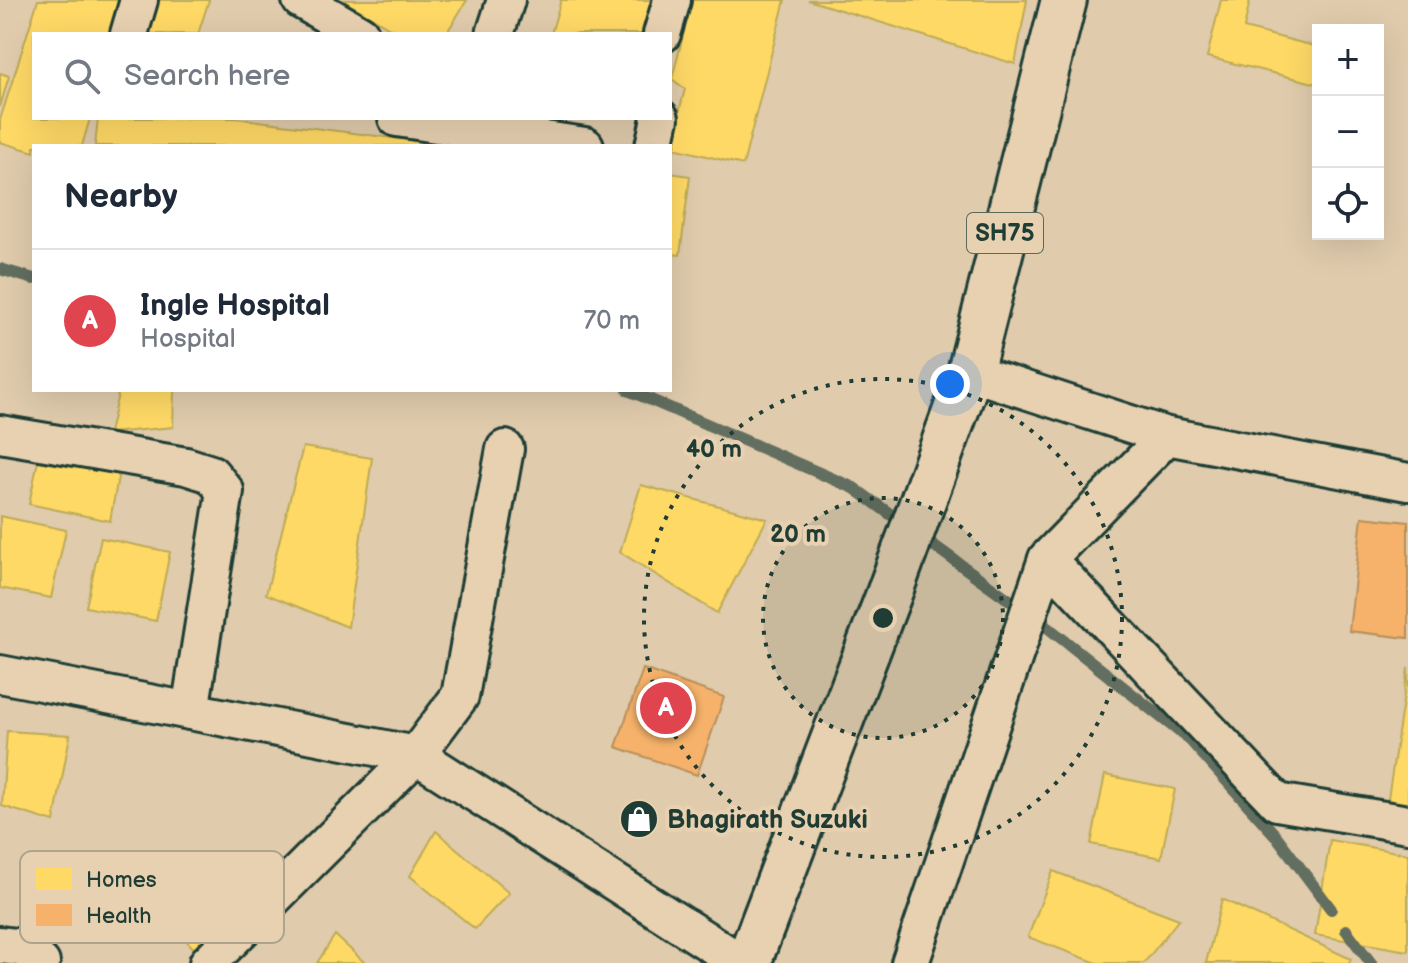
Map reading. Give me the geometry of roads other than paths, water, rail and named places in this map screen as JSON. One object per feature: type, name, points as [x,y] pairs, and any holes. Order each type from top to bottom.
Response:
[{"type":"main road","name":"SH75","points":[[748,963],[970,372],[1064,0]]},
{"type":"street","points":[[130,32],[139,0]]},
{"type":"street","points":[[301,0],[357,32]]},
{"type":"street","points":[[496,32],[506,0]]},
{"type":"street","points":[[663,32],[672,0]]},
{"type":"street","points":[[424,120],[465,123],[575,144]]},
{"type":"street","points":[[654,144],[660,120]]},
{"type":"street","points":[[970,372],[1167,436],[1408,482]]},
{"type":"street","points":[[0,434],[186,466],[211,474],[225,491],[190,711]]},
{"type":"street","points":[[910,963],[1047,559],[1167,436]]},
{"type":"street","points":[[284,887],[416,755],[460,696],[505,449]]},
{"type":"street","points":[[1047,559],[1277,802],[1408,824]]},
{"type":"street","points":[[0,674],[416,755],[741,963]]},
{"type":"street","points":[[208,963],[228,943]]},
{"type":"street","points":[[0,945],[24,948],[41,963]]},
{"type":"waterway","points":[[0,269],[32,278]]},
{"type":"waterway","points":[[633,392],[854,488],[1051,630],[1190,740],[1277,837],[1331,909]]},
{"type":"waterway","points":[[1346,930],[1371,963]]},
{"type":"place","name":"Ingle Hospital","points":[[666,708]]},
{"type":"place","name":"Bhagirath Suzuki","points":[[639,819]]}]
